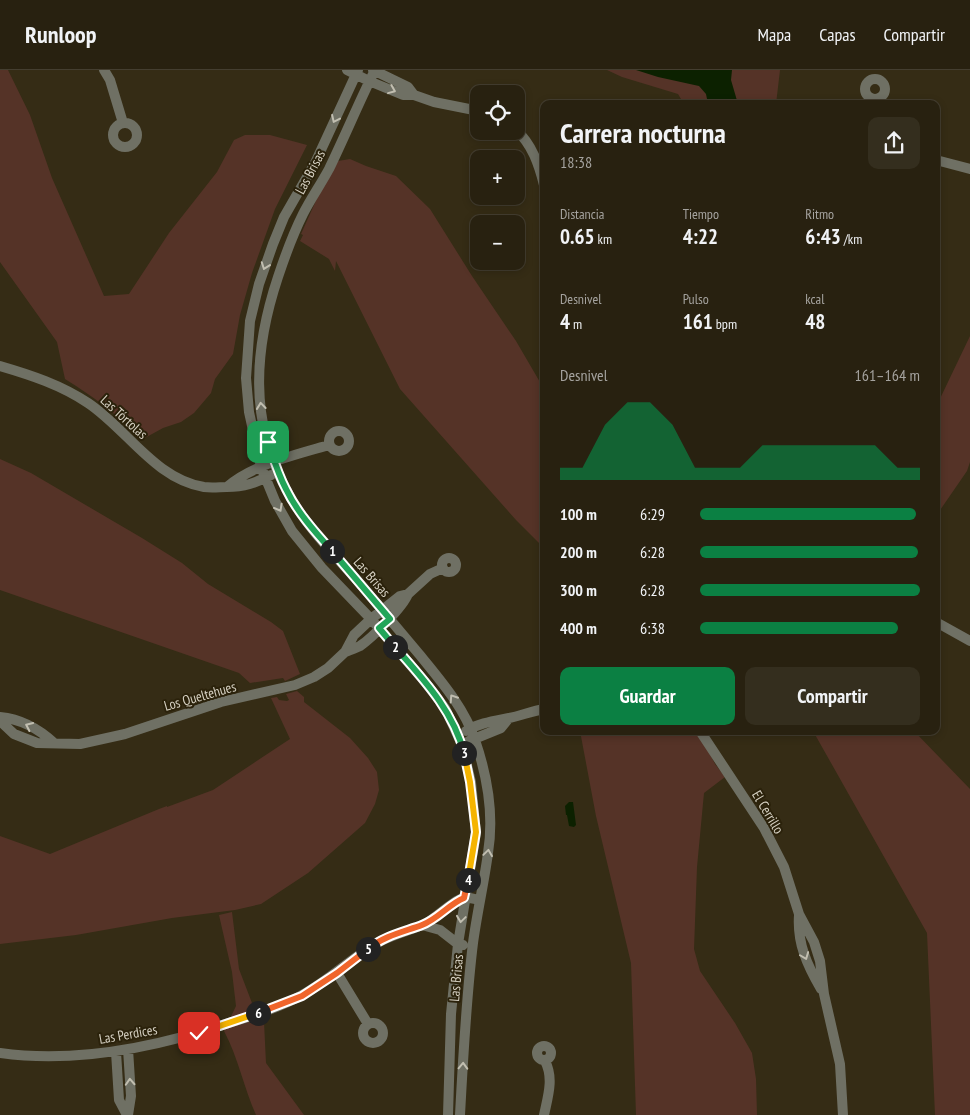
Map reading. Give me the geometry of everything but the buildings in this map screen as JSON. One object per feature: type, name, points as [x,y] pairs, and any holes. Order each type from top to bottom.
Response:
[{"type":"street","points":[[104,70],[111,75],[124,122]]},
{"type":"street","points":[[374,70],[408,87],[414,95]]},
{"type":"street","name":"Las Brisas","points":[[374,70],[329,168],[303,215],[287,250],[271,298],[262,338],[258,380],[262,417],[268,442],[286,490],[312,528],[383,610],[454,698],[475,739],[484,775],[490,826],[488,851],[472,946],[460,1115]]},
{"type":"street","points":[[354,72],[369,81],[403,95],[414,95],[434,102],[470,109]]},
{"type":"street","name":"Las Brisas","points":[[354,72],[315,163],[284,217],[259,284],[252,312],[247,352],[246,378],[249,412],[261,467],[275,502],[292,531],[322,568],[371,619],[425,682],[445,708],[462,745],[470,782],[476,832],[458,944],[452,1014],[448,1115]]},
{"type":"street","points":[[525,140],[530,146],[540,172]]},
{"type":"street","points":[[940,161],[970,169]]},
{"type":"street","points":[[273,244],[287,250]]},
{"type":"street","name":"Las Tórtolas","points":[[0,366],[50,383],[88,403],[165,470],[183,480],[207,488],[241,487],[265,478],[276,466],[329,445]]},
{"type":"street","name":"Las Tórtolas","points":[[227,487],[235,479],[270,462],[276,466]]},
{"type":"street","name":"Los Queltehues","points":[[345,652],[354,635],[371,619],[400,596],[408,594],[430,574],[443,568]]},
{"type":"street","name":"Los Queltehues","points":[[0,721],[8,730],[37,744],[80,744],[108,738],[204,707],[296,685],[320,673],[345,652],[360,646],[405,603],[408,594]]},
{"type":"street","points":[[940,624],[970,641]]},
{"type":"street","points":[[458,735],[470,728],[497,719],[510,718],[540,709]]},
{"type":"street","points":[[0,717],[15,720],[32,727],[54,743]]},
{"type":"street","points":[[462,745],[501,728],[510,718]]},
{"type":"street","name":"El Cerrillo","points":[[703,735],[764,828],[784,867],[799,914],[798,930],[802,950],[810,970],[824,994],[840,1064],[843,1115]]},
{"type":"street","points":[[464,898],[479,900]]},
{"type":"street","name":"Las Perdices","points":[[0,1053],[41,1056],[116,1052],[199,1033],[302,996],[337,973],[372,945],[401,931],[422,925],[464,898]]},
{"type":"street","points":[[422,925],[440,930],[458,944],[472,946]]},
{"type":"street","points":[[337,973],[368,1024]]},
{"type":"street","points":[[128,1049],[130,1096],[128,1115]]},
{"type":"street","points":[[116,1052],[120,1100],[128,1115]]},
{"type":"street","points":[[544,1115],[550,1079],[549,1069],[545,1060]]},
{"type":"shaded area","points":[[0,70],[8,70],[30,115],[52,178],[104,296],[129,294],[169,233],[217,172],[234,140],[245,135],[270,135],[307,145],[275,209],[252,273],[240,315],[233,354],[215,379],[211,393],[194,413],[181,422],[163,428],[143,439],[106,407],[65,379],[57,342],[0,262]]},
{"type":"shaded area","points":[[607,70],[780,70],[776,100],[682,100],[678,94],[622,77]]},
{"type":"shaded area","points":[[636,70],[732,70],[731,80],[737,100],[707,100],[706,94],[699,86]]},
{"type":"shaded area","points":[[350,159],[396,176],[430,209],[516,341],[540,382],[540,544],[516,520],[400,389],[336,261],[335,271],[329,259],[300,241],[303,235],[301,234],[319,194],[338,161]]},
{"type":"shaded area","points":[[970,336],[970,462],[967,471],[940,510],[940,399]]},
{"type":"shaded area","points":[[0,459],[31,473],[142,538],[182,563],[208,584],[271,622],[283,631],[300,674],[285,681],[283,678],[250,683],[239,673],[0,590]]},
{"type":"shaded area","points":[[297,691],[304,697],[304,702],[350,738],[368,758],[377,772],[379,790],[375,804],[365,823],[308,873],[261,904],[235,910],[172,918],[76,935],[0,944],[0,836],[50,854],[159,809],[213,790],[290,739],[271,698],[277,697],[279,700],[287,701],[289,700],[286,694]]},
{"type":"shaded area","points":[[581,735],[700,735],[715,764],[725,777],[704,793],[697,867],[694,949],[700,971],[735,1023],[752,1053],[756,1079],[757,1115],[636,1115],[631,963],[596,816]]},
{"type":"shaded area","points":[[815,735],[918,735],[970,789],[970,1115],[935,1115],[927,933]]},
{"type":"shaded area","points":[[569,802],[573,802],[576,825],[574,827],[569,826],[566,815],[565,806]]},
{"type":"shaded area","points":[[232,912],[239,969],[252,1003],[264,1022],[266,1063],[304,1115],[256,1115],[224,1031],[236,1006],[232,972],[219,915]]},
{"type":"route","points":[[199,1033],[302,996],[337,973],[372,945],[401,931],[422,925],[464,898],[476,832],[475,812],[462,745],[445,708],[379,628],[390,619],[312,528],[299,510],[286,490],[268,442]]}]
